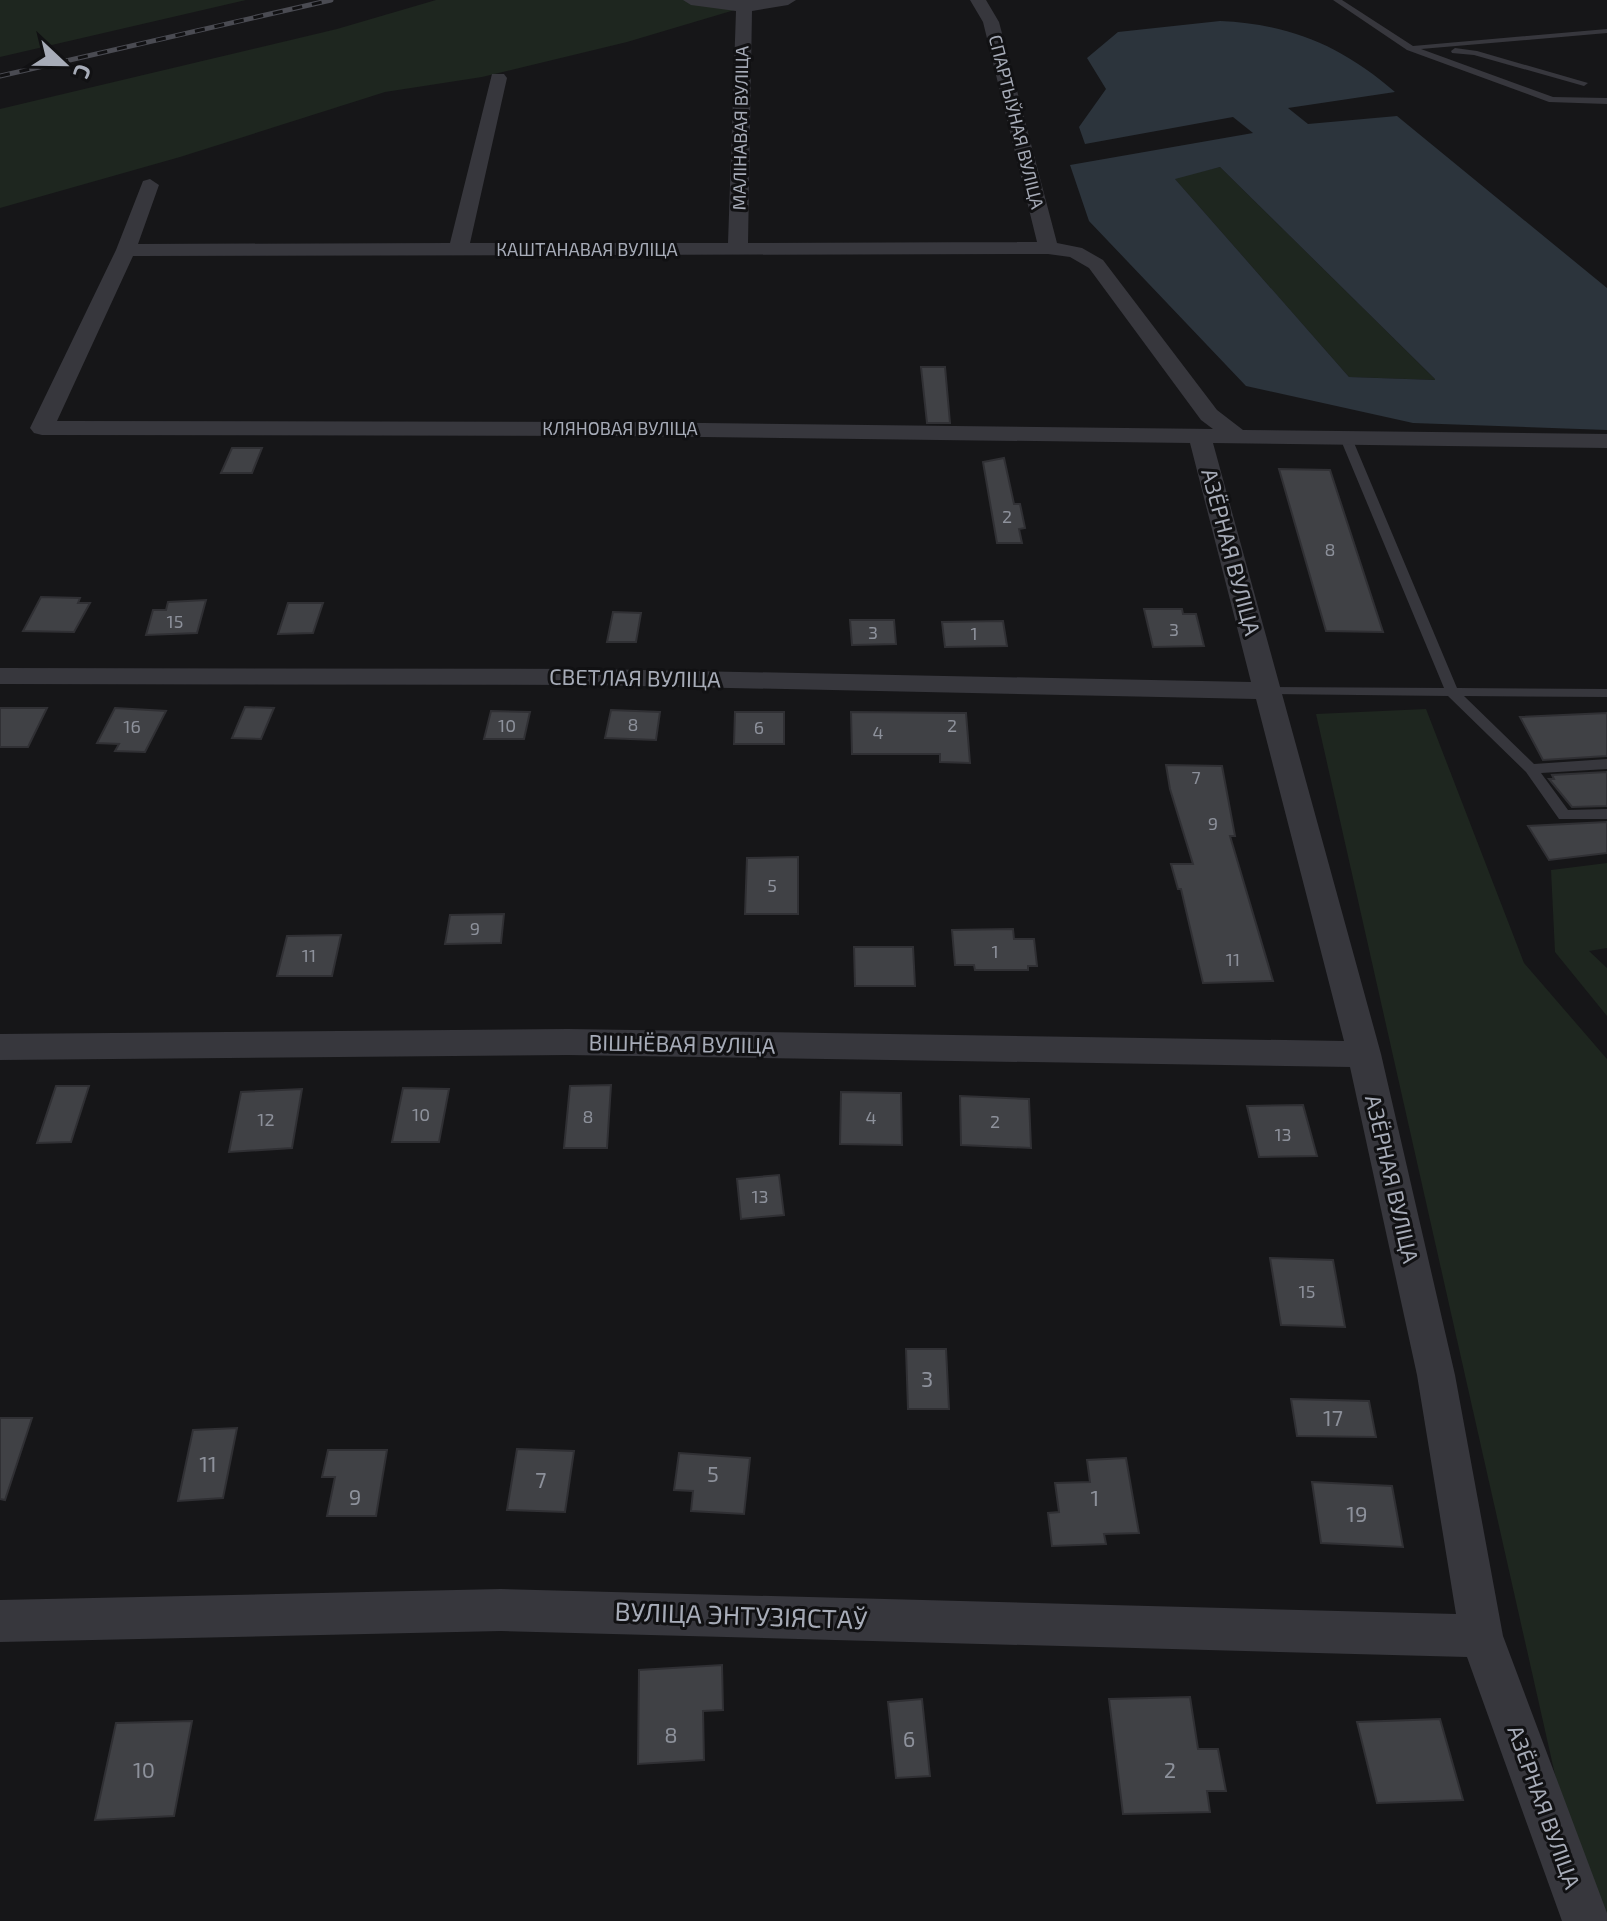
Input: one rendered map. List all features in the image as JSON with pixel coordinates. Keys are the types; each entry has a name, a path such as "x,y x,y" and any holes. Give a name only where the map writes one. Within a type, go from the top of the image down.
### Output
{"street":[{"path":"691,0 744,7 788,0"},
{"name":"СПАРТЫЎНАЯ ВУЛІЦА","path":"978,0 991,22 1048,248"},
{"name":"МАЛІНАВАЯ ВУЛІЦА","path":"738,249 744,7"},
{"path":"458,251 498,78"},
{"path":"126,250 150,185"},
{"name":"КАШТАНАВАЯ ВУЛІЦА","path":"126,250 1048,248 1075,252 1096,264 1209,415 1235,435"},
{"name":"КЛЯНОВАЯ ВУЛІЦА","path":"126,250 42,428 622,429 1607,441"},
{"name":"АЗЁРНАЯ ВУЛІЦА","path":"1199,434 1364,1054 1436,1375 1481,1636 1586,1921"},
{"name":"СВЕТЛАЯ ВУЛІЦА","path":"0,676 576,677 1269,691"},
{"name":"ВІШНЁВАЯ ВУЛІЦА","path":"0,1047 568,1042 1364,1054"},
{"name":"ВУЛІЦА ЭНТУЗІЯСТАЎ","path":"0,1621 501,1610 1481,1636"}],"lane":[{"path":"1337,0 1410,48 1552,100 1607,101"},
{"path":"1410,48 1607,31"},
{"path":"1410,48 1474,53 1584,83"},
{"path":"1346,438 1453,694 1531,769 1564,815 1607,814"},
{"path":"1269,691 1607,693"},
{"path":"1531,769 1607,764"}],"shaded area":[{"path":"0,0 246,0 0,57"},
{"path":"436,0 768,0 627,42 482,77 385,92 180,157 0,208 0,109 337,29"},
{"path":"1220,21 1269,27 1314,40 1335,50 1395,92 1288,108 1308,124 1397,116 1607,288 1607,430 1413,423 1246,386 1089,221 1070,165 1253,133 1233,117 1085,144 1079,127 1106,89 1087,58 1118,32","holes":["1220,167 1435,379 1349,377 1175,179"]},
{"path":"1220,167 1436,380 1349,377 1174,178"},
{"path":"1426,709 1524,963 1607,1059 1607,1921 1588,1921 1316,714"},
{"path":"1607,863 1607,948 1589,951 1607,968 1607,1016 1555,952 1551,870"}],"building":[{"path":"921,367 945,367 950,423 927,423"},
{"path":"232,448 262,448 252,473 221,473"},
{"path":"1004,458 1014,504 1020,504 1025,528 1019,529 1022,543 997,543 983,462"},
{"path":"1279,469 1330,470 1383,632 1326,631"},
{"path":"41,597 80,598 78,603 90,603 74,632 23,631"},
{"path":"206,600 197,633 146,635 153,610 166,610 168,602"},
{"path":"288,603 323,603 313,633 278,634"},
{"path":"1144,609 1182,609 1183,614 1196,614 1204,646 1153,647"},
{"path":"613,612 641,613 636,642 607,642"},
{"path":"850,620 894,620 896,644 852,645"},
{"path":"1003,621 1007,646 945,647 942,622"},
{"path":"245,707 274,708 261,739 232,738"},
{"path":"0,708 47,708 28,747 0,747"},
{"path":"115,708 166,711 145,752 115,751 119,744 97,743"},
{"path":"611,710 660,712 656,740 605,738"},
{"path":"491,711 530,712 524,739 484,739"},
{"path":"735,712 784,712 784,744 734,744"},
{"path":"851,712 966,713 970,763 940,762 940,754 852,754"},
{"path":"1607,713 1607,756 1543,760 1520,717"},
{"path":"1166,765 1222,766 1235,836 1230,836 1273,981 1203,983 1181,889 1178,889 1171,864 1193,864 1170,789"},
{"path":"1607,772 1607,806 1572,807 1549,779 1554,779 1552,775"},
{"path":"1607,822 1607,853 1549,860 1528,826"},
{"path":"798,857 798,914 745,914 747,858"},
{"path":"504,914 501,943 445,944 450,915"},
{"path":"1013,929 1014,939 1034,939 1037,966 1028,966 1028,970 975,970 974,965 955,965 952,930"},
{"path":"341,935 332,976 277,976 287,936"},
{"path":"854,947 913,947 915,986 855,986"},
{"path":"611,1085 607,1148 564,1148 570,1086"},
{"path":"56,1086 89,1086 71,1142 37,1143"},
{"path":"403,1088 449,1089 439,1142 392,1142"},
{"path":"302,1089 292,1148 229,1152 241,1092"},
{"path":"841,1092 901,1093 902,1145 840,1144"},
{"path":"960,1096 1029,1099 1031,1148 961,1145"},
{"path":"1303,1105 1317,1156 1259,1157 1247,1106"},
{"path":"779,1175 784,1215 741,1219 737,1179"},
{"path":"1270,1258 1333,1260 1345,1327 1281,1325"},
{"path":"906,1349 946,1349 949,1409 908,1409"},
{"path":"1291,1399 1369,1401 1376,1437 1297,1436"},
{"path":"0,1418 32,1418 5,1500 0,1499"},
{"path":"237,1428 223,1498 178,1501 193,1430"},
{"path":"517,1449 574,1451 565,1512 507,1510"},
{"path":"328,1450 387,1450 376,1516 327,1516 335,1477 322,1477"},
{"path":"679,1453 750,1458 744,1514 691,1511 693,1491 674,1490"},
{"path":"1126,1458 1139,1533 1104,1534 1106,1544 1052,1546 1048,1513 1059,1512 1055,1483 1090,1482 1087,1460"},
{"path":"1312,1482 1392,1486 1403,1547 1321,1543"},
{"path":"722,1665 723,1710 703,1711 704,1760 638,1764 639,1670"},
{"path":"1190,1697 1198,1749 1218,1749 1226,1791 1207,1791 1210,1812 1123,1814 1109,1699"},
{"path":"922,1699 930,1776 896,1778 888,1702"},
{"path":"1440,1719 1463,1800 1377,1803 1357,1722"},
{"path":"192,1721 174,1816 95,1820 116,1723"}],"railway":[{"path":"0,76 331,0"}]}
